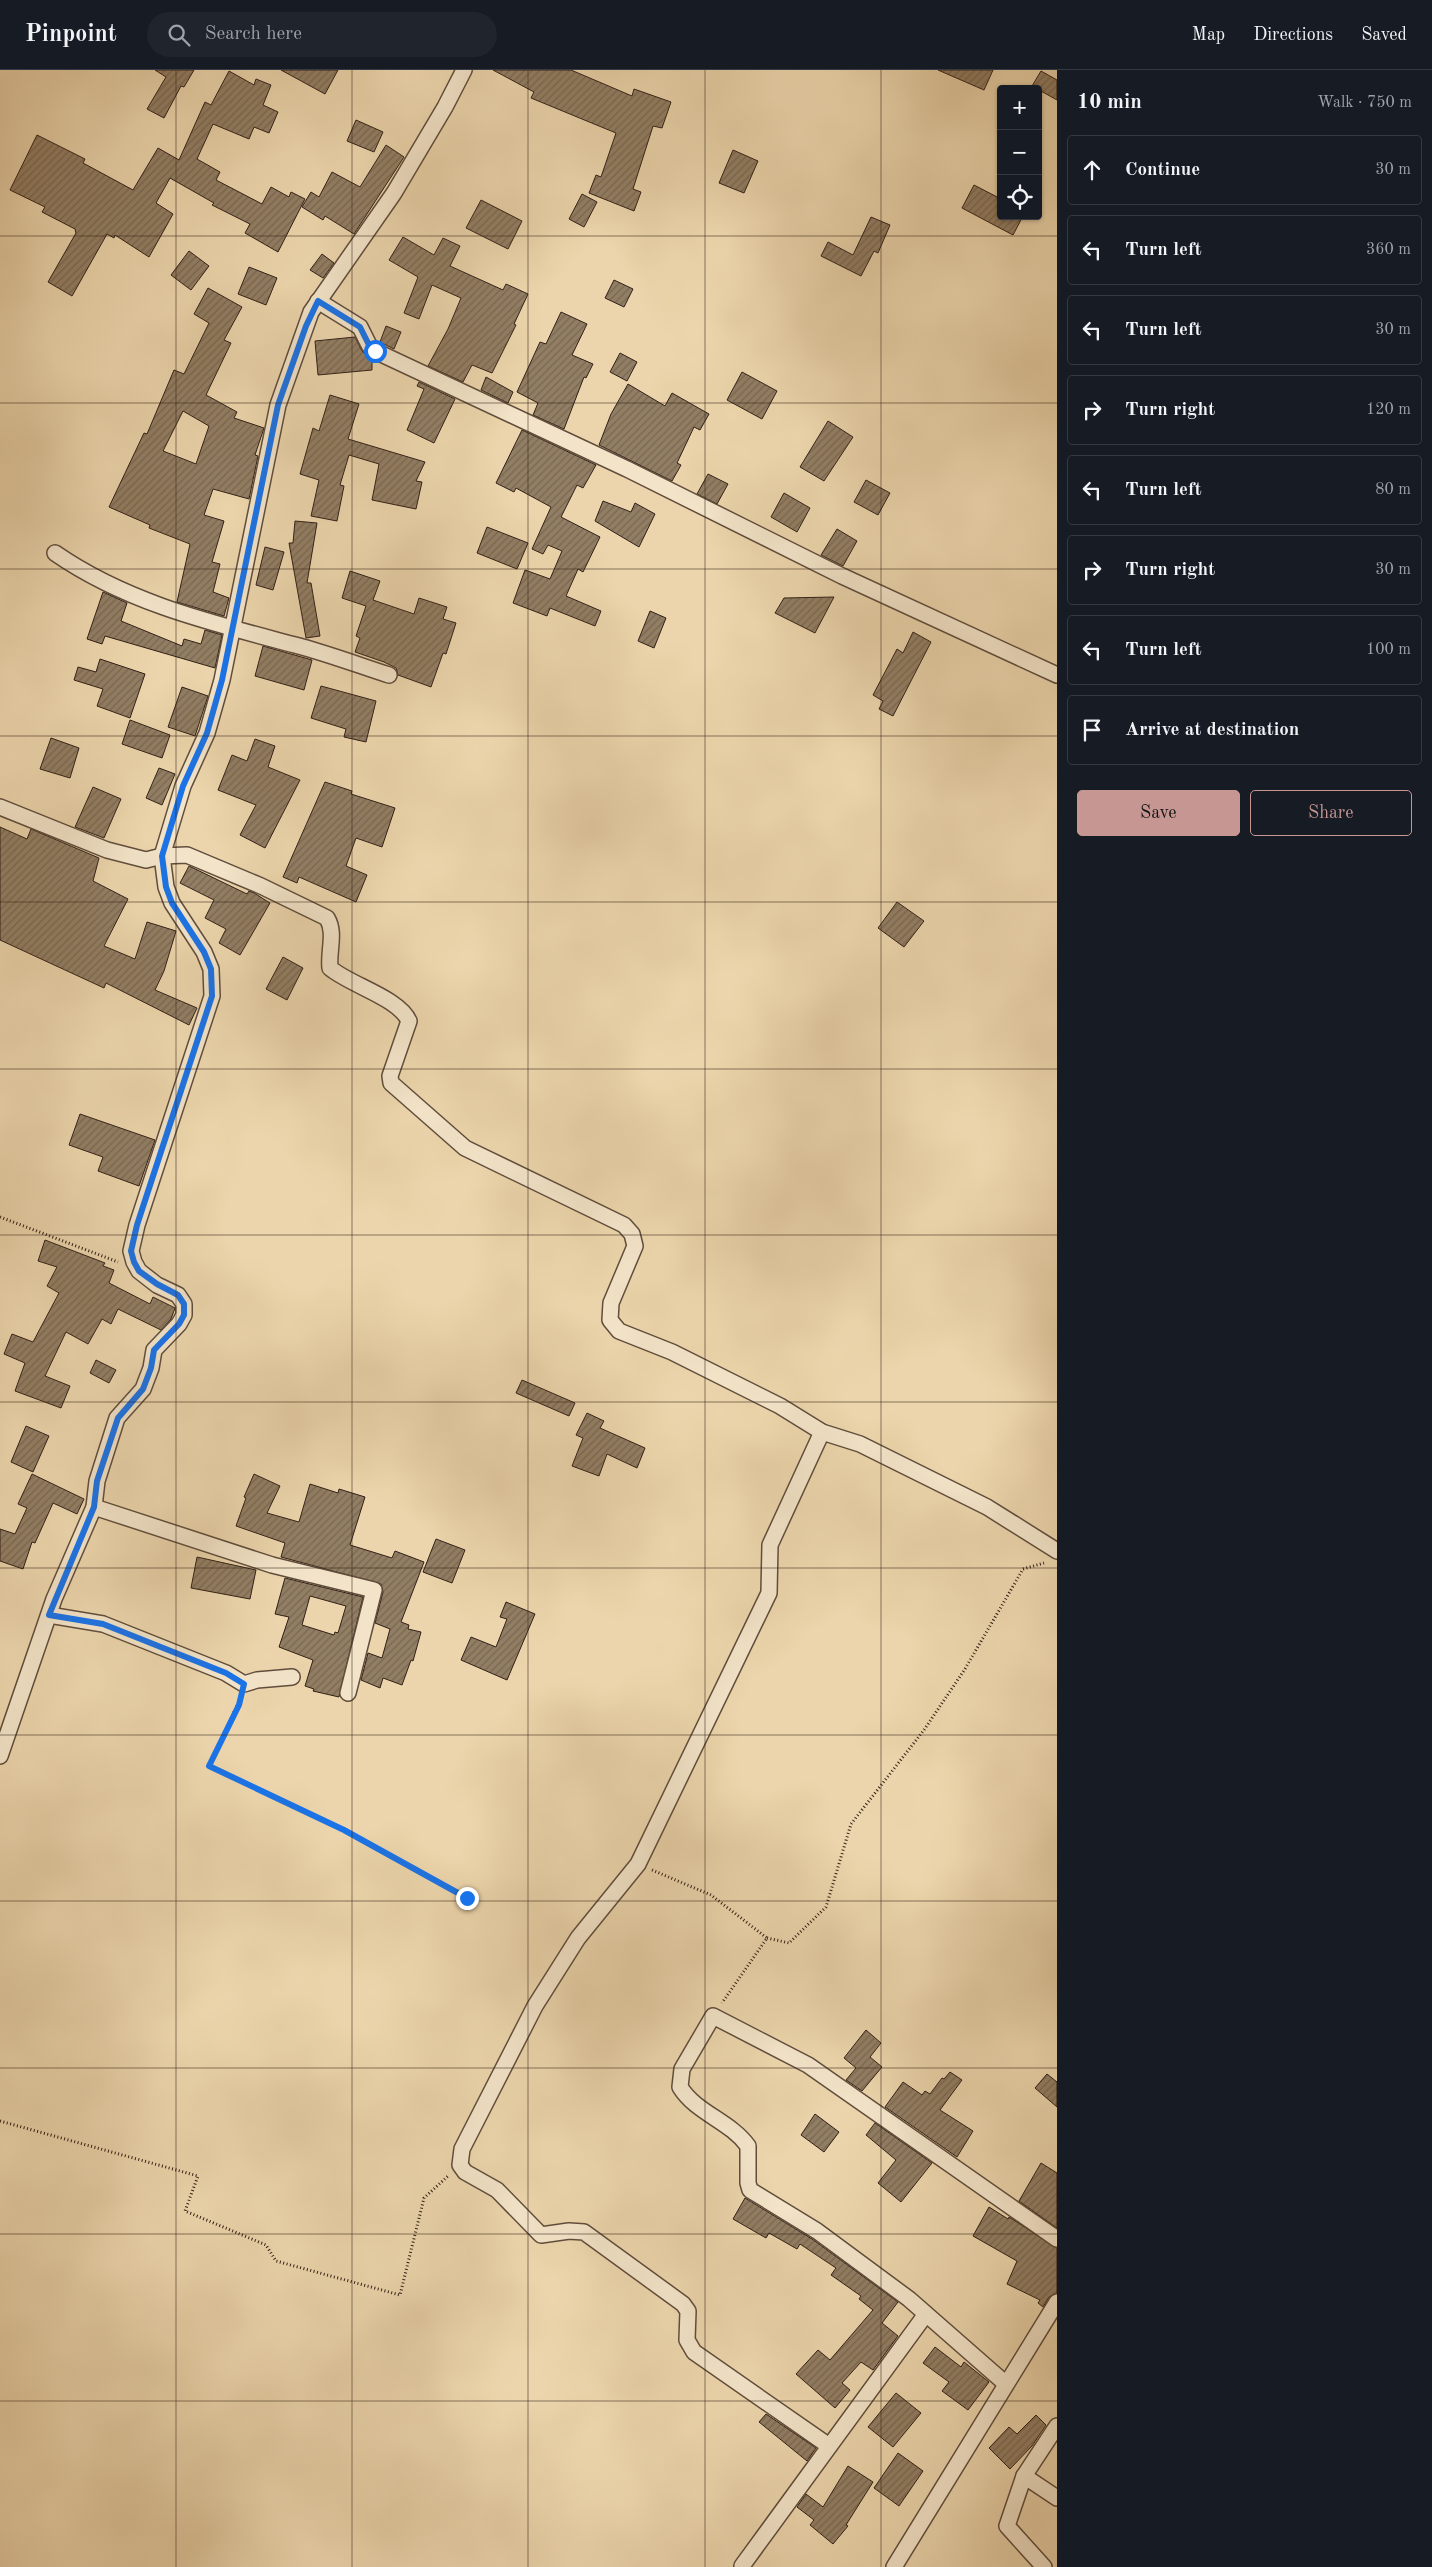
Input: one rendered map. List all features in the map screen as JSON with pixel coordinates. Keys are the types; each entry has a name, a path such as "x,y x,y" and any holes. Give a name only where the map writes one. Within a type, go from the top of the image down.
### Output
{"street":[{"path":"0,1756 49,1615 94,1507 97,1481 118,1418 143,1389 151,1368 154,1350 179,1324 184,1315 184,1304 178,1295 139,1271 131,1251 137,1225 212,996 211,969 204,952 172,903 166,887 162,856 183,786 207,733 222,680 278,405 306,326 318,301 394,194 445,107 464,70"},
{"path":"318,301 360,327 369,345 375,351 627,468 842,576 1057,675"},
{"path":"55,554 80,571 168,610 296,645 389,675"},
{"path":"0,807 107,850 146,860 162,856 187,855 261,886 327,918 331,925 332,934 329,959 330,968 381,997 406,1015 409,1021 390,1076 391,1083 465,1148 624,1225 632,1234 635,1246 611,1303 610,1320 619,1331 672,1352 780,1406 822,1432 860,1444 987,1507 1053,1557"},
{"path":"822,1432 770,1545 770,1593 638,1864 578,1938 535,2006 462,2149 460,2165 465,2172 497,2190 541,2234 569,2231 584,2232 683,2304 688,2311 687,2340 694,2352 829,2446"},
{"path":"94,1507 272,1565 374,1590 348,1693"},
{"path":"49,1615 103,1624 226,1673 244,1684 257,1680 292,1678"},
{"path":"1006,2384 909,2299 817,2231 750,2190 748,2183 748,2146 717,2119 687,2099 680,2087 682,2069 713,2016 808,2065 1057,2240"},
{"path":"894,2567 1057,2302"},
{"path":"742,2566 926,2314"},
{"path":"1044,2567 1007,2526 1024,2476 1057,2426"},
{"path":"1024,2476 1057,2498"}],"path":[{"path":"0,1218 113,1262 134,1262"},
{"path":"638,1864 711,1895 767,1938 790,1943 826,1907 851,1824 924,1730 960,1677 1023,1569 1053,1557"},
{"path":"244,1684 239,1705 209,1766 344,1830 467,1898"},
{"path":"713,2016 767,1938"},
{"path":"0,2120 198,2176 185,2211 266,2244 276,2261 400,2295 424,2198 460,2165"}],"building":[{"path":"155,70 194,70 184,87 181,86 164,118 147,109 166,77"},
{"path":"281,70 338,70 325,94"},
{"path":"493,70 571,70 632,96 634,89 671,102 662,128 653,126 633,189 641,192 634,211 589,193 596,175 601,177 616,133 531,98 534,92"},
{"path":"938,70 993,70 984,90"},
{"path":"229,71 254,85 256,79 271,85 263,105 278,112 269,133 254,127 249,139 213,124 197,159 220,172 216,180 262,204 271,187 289,197 291,192 305,199 278,252 245,233 250,224 212,205 214,203 170,178 156,203 173,214 149,257 115,235 114,238 107,234 72,296 48,282 76,233 75,229 42,212 45,207 10,190 37,135 85,159 83,163 133,190 158,148 179,160 205,102 211,105"},
{"path":"1041,71 1057,80 1057,100 1042,92 1042,85 1033,85"},
{"path":"356,120 383,132 374,152 347,141"},
{"path":"386,145 404,157 354,234 325,216 323,220 302,207 311,192 319,197 332,172 360,187"},
{"path":"733,150 758,161 744,193 719,183"},
{"path":"974,185 997,197 997,220 1021,220 1013,235 962,208"},
{"path":"582,194 597,202 584,227 569,219"},
{"path":"481,200 522,221 508,249 466,228"},
{"path":"871,217 890,225 878,253 874,251 861,276 821,256 828,242 853,255"},
{"path":"403,237 434,255 443,238 460,246 450,266 503,290 506,284 528,294 514,324 516,325 492,373 472,365 463,382 428,366 448,329 461,298 432,285 419,319 404,313 418,277 389,260"},
{"path":"189,251 209,266 191,290 171,275"},
{"path":"322,254 334,263 323,278 310,270"},
{"path":"249,267 277,278 266,305 238,294"},
{"path":"614,280 633,289 624,307 605,298"},
{"path":"208,288 242,307 224,340 231,343 206,395 237,412 234,418 264,428 255,455 258,456 249,499 213,489 204,515 224,521 212,562 220,564 213,592 229,598 224,616 177,602 190,544 149,528 150,525 109,507 144,433 147,434 174,370 184,374 209,323 194,314","holes":["183,411 209,426 196,464 163,451"]},
{"path":"561,312 587,324 572,355 593,364 586,378 584,377 564,429 533,415 538,403 517,392 540,342 546,344"},
{"path":"386,326 401,332 394,349 380,342"},
{"path":"355,337 362,351 372,360 372,370 318,375 315,341"},
{"path":"620,353 637,362 627,381 610,372"},
{"path":"742,372 777,391 762,419 727,400"},
{"path":"486,377 513,392 508,403 481,390"},
{"path":"419,382 455,399 434,443 407,430 424,389 417,386"},
{"path":"628,384 665,406 672,393 709,414 700,430 694,427 677,463 681,465 672,481 599,445 611,414"},
{"path":"330,395 359,404 348,439 425,462 416,481 422,482 416,509 372,500 379,464 349,455 340,485 344,486 337,521 311,516 319,480 300,474 313,428 319,431"},
{"path":"828,421 853,437 824,481 800,467"},
{"path":"522,430 596,465 583,488 577,485 561,517 600,537 583,572 578,569 566,596 601,611 595,626 550,608 547,616 513,603 525,570 550,579 562,551 548,545 543,554 532,549 551,507 516,488 514,492 496,483"},
{"path":"708,474 728,484 717,504 697,494"},
{"path":"866,480 890,493 878,515 854,502"},
{"path":"784,493 810,508 797,532 771,517"},
{"path":"603,501 631,512 635,503 655,514 639,547 595,521"},
{"path":"295,521 317,523 307,583 311,583 320,636 306,638 289,543 293,543"},
{"path":"487,527 528,543 517,569 477,553"},
{"path":"837,529 857,541 843,566 821,555"},
{"path":"265,547 284,552 273,590 256,585"},
{"path":"350,571 380,581 373,600 414,614 419,598 447,607 443,619 456,623 446,654 443,653 431,687 398,675 396,668 384,662 355,652 360,638 356,636 366,606 342,598"},
{"path":"103,592 127,603 121,621 182,646 184,639 201,644 205,630 222,635 215,668 105,636 102,644 87,639"},
{"path":"834,597 815,633 775,613 784,598"},
{"path":"650,611 666,618 654,648 638,641"},
{"path":"913,632 931,642 893,716 879,709 883,701 873,695 897,649 903,653"},
{"path":"263,646 312,660 304,690 255,676"},
{"path":"100,659 145,674 130,718 97,706 103,689 74,680 78,667 96,672"},
{"path":"321,686 376,701 366,742 344,737 346,729 311,718"},
{"path":"182,687 208,696 195,736 168,727"},
{"path":"130,720 170,735 162,758 122,744"},
{"path":"51,738 79,748 70,778 40,769"},
{"path":"255,739 275,746 268,767 300,780 265,848 240,835 256,805 218,790 232,755 247,761"},
{"path":"159,768 175,774 162,805 146,798"},
{"path":"325,782 352,791 351,794 395,808 382,847 356,838 346,866 367,875 356,902 299,877 297,883 283,877"},
{"path":"93,787 121,799 104,838 75,827"},
{"path":"0,827 27,839 31,829 99,858 93,881 128,899 104,946 135,959 147,922 176,931 164,971 155,990 197,1008 189,1025 106,983 104,988 0,940"},
{"path":"189,866 247,894 249,891 254,893 270,903 240,955 219,943 226,929 205,918 214,900 180,883"},
{"path":"897,902 924,921 904,947 878,928"},
{"path":"283,957 303,968 287,1000 266,989"},
{"path":"80,1114 155,1140 139,1186 98,1171 103,1157 69,1145"},
{"path":"45,1240 105,1263 103,1266 114,1270 109,1283 150,1304 153,1297 175,1308 171,1319 161,1330 118,1309 111,1324 102,1319 88,1344 66,1332 45,1376 70,1386 61,1408 15,1391 25,1363 4,1354 12,1334 33,1342 59,1293 47,1286 57,1267 38,1261"},
{"path":"96,1360 116,1370 109,1383 90,1373"},
{"path":"522,1380 575,1403 569,1416 516,1393"},
{"path":"587,1413 604,1421 600,1428 645,1448 637,1468 607,1454 599,1476 572,1466 583,1438 576,1435"},
{"path":"26,1426 49,1436 33,1472 11,1462"},
{"path":"32,1474 84,1499 77,1514 53,1503 35,1543 32,1542 23,1569 0,1561 0,1529 15,1534 27,1508 18,1504"},
{"path":"254,1474 280,1486 267,1513 299,1522 310,1484 338,1493 339,1489 365,1497 350,1545 392,1558 395,1551 424,1562 401,1622 409,1625 408,1629 421,1632 413,1661 411,1660 402,1685 383,1678 380,1688 361,1680 368,1653 382,1658 390,1629 375,1623 383,1592 381,1584 281,1557 285,1543 236,1526 246,1498 244,1497"},
{"path":"436,1539 465,1550 452,1583 423,1572"},
{"path":"197,1557 256,1570 250,1599 191,1588"},
{"path":"285,1578 363,1597 339,1697 313,1691 314,1689 305,1686 313,1660 279,1647 289,1617 275,1614","holes":["310,1596 346,1606 338,1633 335,1632 334,1635 302,1625"]},
{"path":"506,1602 535,1614 507,1680 461,1660 471,1637 496,1647 507,1619 500,1617"},
{"path":"866,2030 881,2043 870,2057 882,2067 862,2091 846,2080 856,2068 844,2058"},
{"path":"950,2072 962,2080 940,2110 973,2131 957,2157 885,2107 903,2082 922,2095 925,2091 930,2094 942,2078 944,2079"},
{"path":"1047,2074 1057,2082 1057,2107 1035,2088"},
{"path":"815,2114 839,2132 824,2152 801,2135"},
{"path":"875,2123 932,2163 901,2202 878,2183 896,2160 866,2135"},
{"path":"1041,2163 1057,2173 1057,2228 1019,2201"},
{"path":"745,2198 812,2239 898,2302 882,2323 898,2336 873,2370 861,2362 842,2383 850,2390 835,2408 796,2374 818,2350 830,2360 873,2310 859,2299 861,2296 831,2275 836,2268 800,2244 797,2249 769,2233 766,2238 733,2219"},
{"path":"989,2207 1008,2219 1009,2217 1057,2248 1057,2293 1049,2297 1043,2307 1038,2303 1040,2300 1007,2284 1017,2261 973,2236"},
{"path":"935,2347 961,2367 964,2362 989,2382 968,2410 942,2391 949,2382 923,2363"},
{"path":"896,2393 921,2413 893,2447 868,2427"},
{"path":"766,2414 816,2448 807,2461 759,2422"},
{"path":"1036,2415 1046,2425 1032,2446 1010,2469 989,2448 1009,2427 1017,2434"},
{"path":"898,2453 923,2471 899,2506 874,2488"},
{"path":"848,2466 873,2482 846,2525 848,2526 833,2544 810,2525 814,2520 797,2507 806,2494 823,2507"}],"route":[{"path":"375,351 369,345 360,327 318,301 311,312 278,405 222,680 207,733 183,786 162,856 166,887 172,903 204,952 211,969 212,996 137,1225 131,1251 139,1271 157,1284 178,1295 184,1304 184,1315 179,1324 154,1350 151,1368 143,1389 118,1418 104,1455 97,1481 94,1507 54,1599 49,1615 103,1624 226,1673 244,1684 239,1705 209,1766 344,1830 467,1898"}]}
